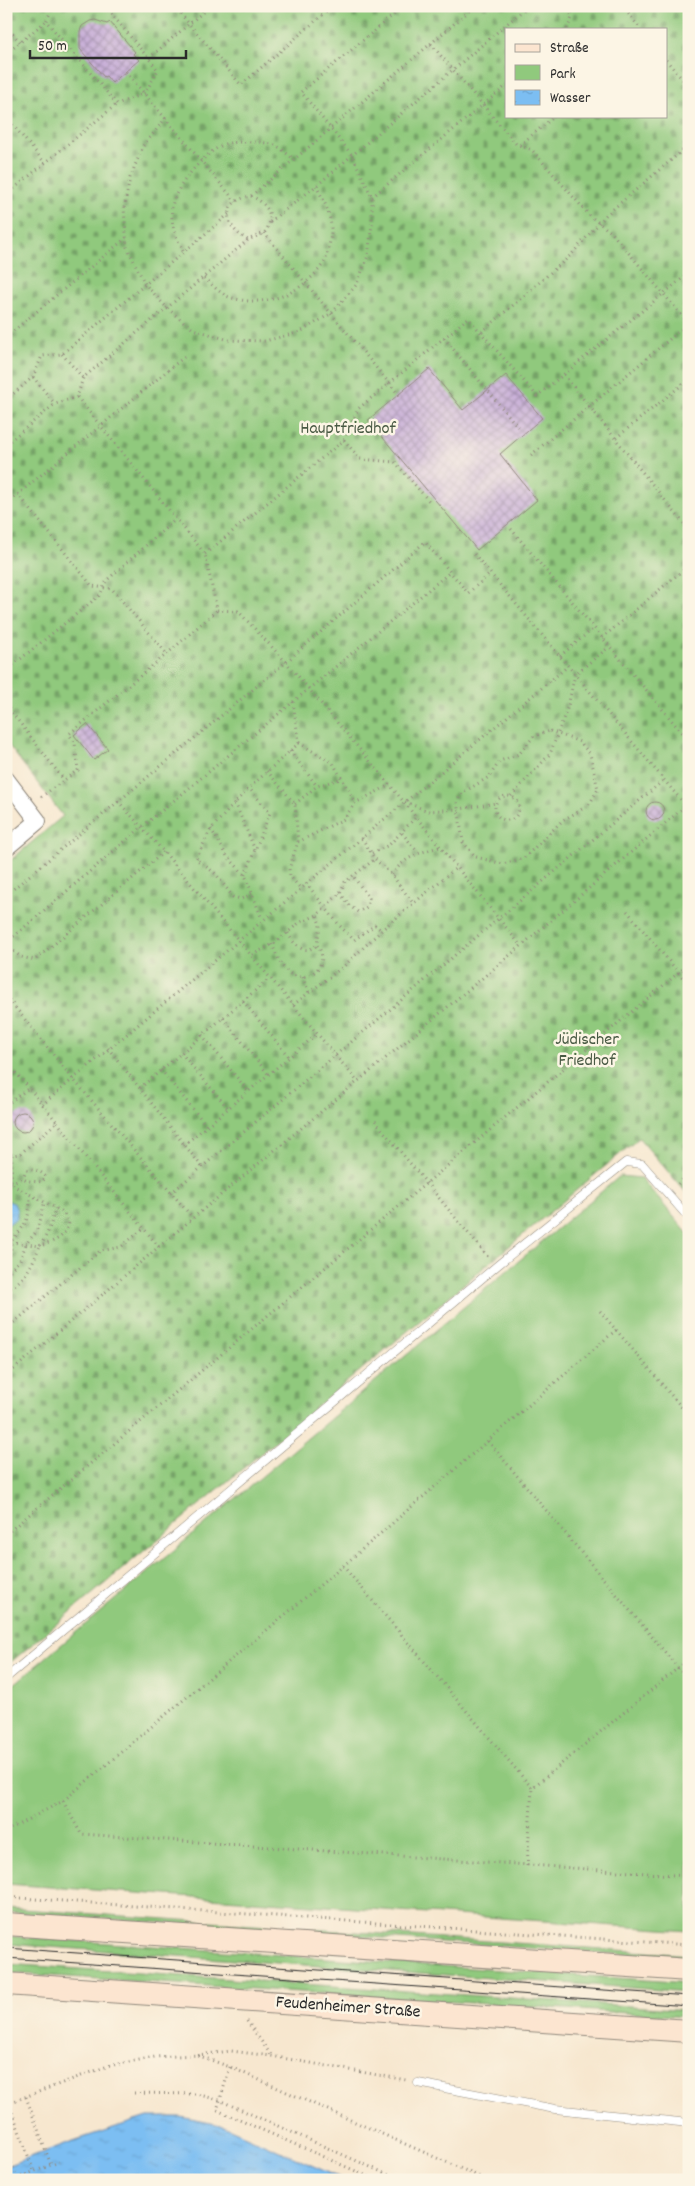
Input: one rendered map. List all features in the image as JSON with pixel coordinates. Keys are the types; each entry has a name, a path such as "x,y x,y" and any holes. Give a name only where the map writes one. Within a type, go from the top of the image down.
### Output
{"main road":[{"path":"6,1924 689,1970"},
{"name":"Feudenheimer Straße","path":"6,1984 689,2031"}],"street":[{"path":"6,778 38,821 6,848"}],"lane":[{"path":"6,1678 499,1264 626,1162 642,1164 689,1218"},
{"path":"418,2083 555,2109 689,2123"}],"path":[{"path":"6,54 46,20 54,6"},
{"path":"6,195 117,104 146,93 158,70 105,6"},
{"path":"174,6 241,85 333,6"},
{"path":"149,58 210,6"},
{"path":"166,118 143,146 130,178 124,208 127,247 145,284 168,309 193,329 229,340 265,341 300,332 332,313 357,284 368,256 372,224 372,197 352,155 301,92 404,6"},
{"path":"248,240 234,231 229,224 230,208 236,202 251,196 476,6"},
{"path":"77,398 83,378 168,309 248,240 264,233 270,222 316,186 528,6"},
{"path":"567,28 572,18 569,6"},
{"path":"622,6 640,28"},
{"path":"46,20 117,104"},
{"path":"6,26 20,42"},
{"path":"431,44 516,144 532,150 590,216 611,232 689,324 531,455"},
{"path":"668,62 689,86"},
{"path":"126,72 203,160 236,202"},
{"path":"372,197 505,87"},
{"path":"6,117 45,163"},
{"path":"520,145 553,118"},
{"path":"183,251 174,234 172,207 182,181 203,160 225,144 249,142 275,145 294,159"},
{"path":"482,332 571,255 599,223 689,145"},
{"path":"204,278 227,296 255,302 283,297 306,282 325,262 331,232 326,205 316,186"},
{"path":"251,196 266,204 270,215 270,222"},
{"path":"6,400 33,377 42,356 62,354 229,214"},
{"path":"264,233 399,395"},
{"path":"6,337 126,238"},
{"path":"205,554 344,440 358,409 468,318 537,396 689,273"},
{"path":"444,338 518,427"},
{"path":"62,354 83,378"},
{"path":"6,504 184,357"},
{"path":"564,375 689,530"},
{"path":"33,377 54,404"},
{"path":"616,438 689,379"},
{"path":"77,398 205,554 216,610"},
{"path":"6,444 54,404 77,398"},
{"path":"344,440 360,459 395,462 429,501"},
{"path":"18,494 92,586 112,589 167,654"},
{"path":"13,665 100,595 108,580 176,519"},
{"path":"511,529 689,741"},
{"path":"6,895 286,662 425,542 468,593 490,574"},
{"path":"6,1376 521,946 687,804 664,780 474,554"},
{"path":"602,638 689,565"},
{"path":"164,852 35,960 21,957 6,944 142,827 450,572"},
{"path":"27,807 78,770 75,743 69,734 167,654 216,610 238,611 286,662 404,802 497,919 521,946"},
{"path":"560,656 594,628"},
{"path":"510,796 550,754 568,706 575,674 609,646"},
{"path":"42,1105 238,939 568,666"},
{"path":"293,702 299,744"},
{"path":"6,704 64,780"},
{"path":"550,731 580,742 590,754 598,789 590,805 562,820 524,858 503,864 476,857 463,842 459,809 457,802 462,794 489,777 500,761 519,754 534,736 543,732 550,731"},
{"path":"252,894 241,899 233,897 216,874 196,860 211,829 249,788 299,744"},
{"path":"299,744 333,763 340,778 356,802"},
{"path":"290,751 317,786"},
{"path":"267,771 295,804 298,842 289,868 290,876 300,888"},
{"path":"295,804 317,786 340,778"},
{"path":"171,1193 664,780"},
{"path":"298,842 344,819 356,802 390,786"},
{"path":"245,875 270,813 249,788"},
{"path":"404,802 428,811 459,809 496,802 505,796 510,796 517,800 520,807 518,814 513,819 505,820 499,817 495,810 496,802"},
{"path":"118,801 252,955 358,1082"},
{"path":"235,803 255,850"},
{"path":"372,853 390,844 416,817"},
{"path":"211,829 226,856 245,875 262,919"},
{"path":"402,833 418,852"},
{"path":"362,838 375,860 392,875 413,903"},
{"path":"392,875 398,866 418,852 440,847"},
{"path":"252,955 272,944 299,923 317,915 340,893 345,882 375,860"},
{"path":"293,1005 344,966 381,930 456,868"},
{"path":"340,893 350,906 358,912 367,907 369,898 353,876"},
{"path":"306,883 354,940 374,925 381,930"},
{"path":"627,911 689,985"},
{"path":"288,933 294,945 306,950 312,950 317,945 320,925 317,915"},
{"path":"272,944 278,958 288,972 299,977 309,975 319,968 323,962 323,952 317,945"},
{"path":"6,1534 428,1184 689,964"},
{"path":"302,976 309,993"},
{"path":"140,1088 270,978"},
{"path":"6,996 73,1079 193,1218"},
{"path":"243,1001 289,1057"},
{"path":"223,1018 269,1074"},
{"path":"184,1145 317,1034"},
{"path":"202,1035 248,1091"},
{"path":"108,1048 202,1167"},
{"path":"181,1053 228,1108"},
{"path":"6,1061 159,1247"},
{"path":"161,1070 207,1126"},
{"path":"6,1105 28,1088"},
{"path":"375,1121 488,1256"},
{"path":"12,1156 20,1154 57,1122"},
{"path":"6,1151 12,1156"},
{"path":"6,1241 40,1246 58,1240 66,1234 69,1223 63,1212 44,1204 16,1187 11,1181 8,1170 12,1156"},
{"path":"6,1184 23,1178 36,1183 42,1182 46,1177 33,1169 26,1170 23,1178"},
{"path":"6,1258 11,1251 11,1241 22,1229 30,1215 30,1196"},
{"path":"6,1274 20,1260 26,1244 39,1225 44,1204"},
{"path":"6,1290 18,1284 28,1272 40,1246 47,1236 54,1208"},
{"path":"6,1329 100,1251 121,1247 144,1228"},
{"path":"600,1311 689,1416"},
{"path":"6,1831 63,1801 343,1566 616,1330"},
{"path":"488,1441 689,1681"},
{"path":"343,1566 532,1788 527,1866"},
{"path":"532,1788 689,1659"},
{"path":"63,1801 81,1834 689,1876"},
{"path":"6,1897 689,1945"},
{"path":"244,2017 271,2056"},
{"path":"34,2172 8,2103 108,2066 156,2057 231,2051 338,2066 418,2083"},
{"path":"197,2055 230,2067 487,2180"},
{"path":"222,2065 228,2074"},
{"path":"230,2067 216,2110 376,2180"},
{"path":"134,2094 196,2094 220,2100 400,2180"},
{"path":"26,2097 51,2165"},
{"path":"6,2149 17,2178"},
{"path":"347,2166 351,2158"},
{"path":"12,2180 59,2162"}],"green space":[{"name":"Hauptfriedhof","path":"16,6 689,6 689,1196 639,1138 6,1666 6,864 63,816 6,742 6,15"},
{"path":"620,1176 641,1178 689,1235 689,1931 6,1884 6,1691"},
{"path":"6,1908 689,1955 689,1959 6,1912"},
{"path":"6,1936 689,1983 689,1992 6,1944"},
{"path":"6,1964 689,2010 689,2017 6,1973"}],"water":[{"path":"6,1202 14,1203 17,1210 17,1218 6,1226"},
{"path":"147,2117 181,2117 221,2125 345,2180 6,2180 6,2166 73,2141"}],"building":[{"path":"95,20 107,24 110,22 135,52 133,54 139,60 112,83 106,76 104,77 80,49 80,31 82,26"},
{"path":"429,369 463,410 506,375 542,418 500,454 537,500 477,550 368,420"},
{"path":"87,724 108,749 94,760 74,735"},
{"path":"655,802 661,805 664,811 661,817 655,820 649,817 646,811 649,805"},
{"path":"23,1112 30,1115 33,1122 30,1129 23,1132 16,1129 13,1122 16,1115"}],"tram line":[{"path":"6,1948 689,1996"},
{"path":"6,1958 689,2006"}],"park label":[{"name":"Jüdischer Friedhof","path":"587,1050"}]}
